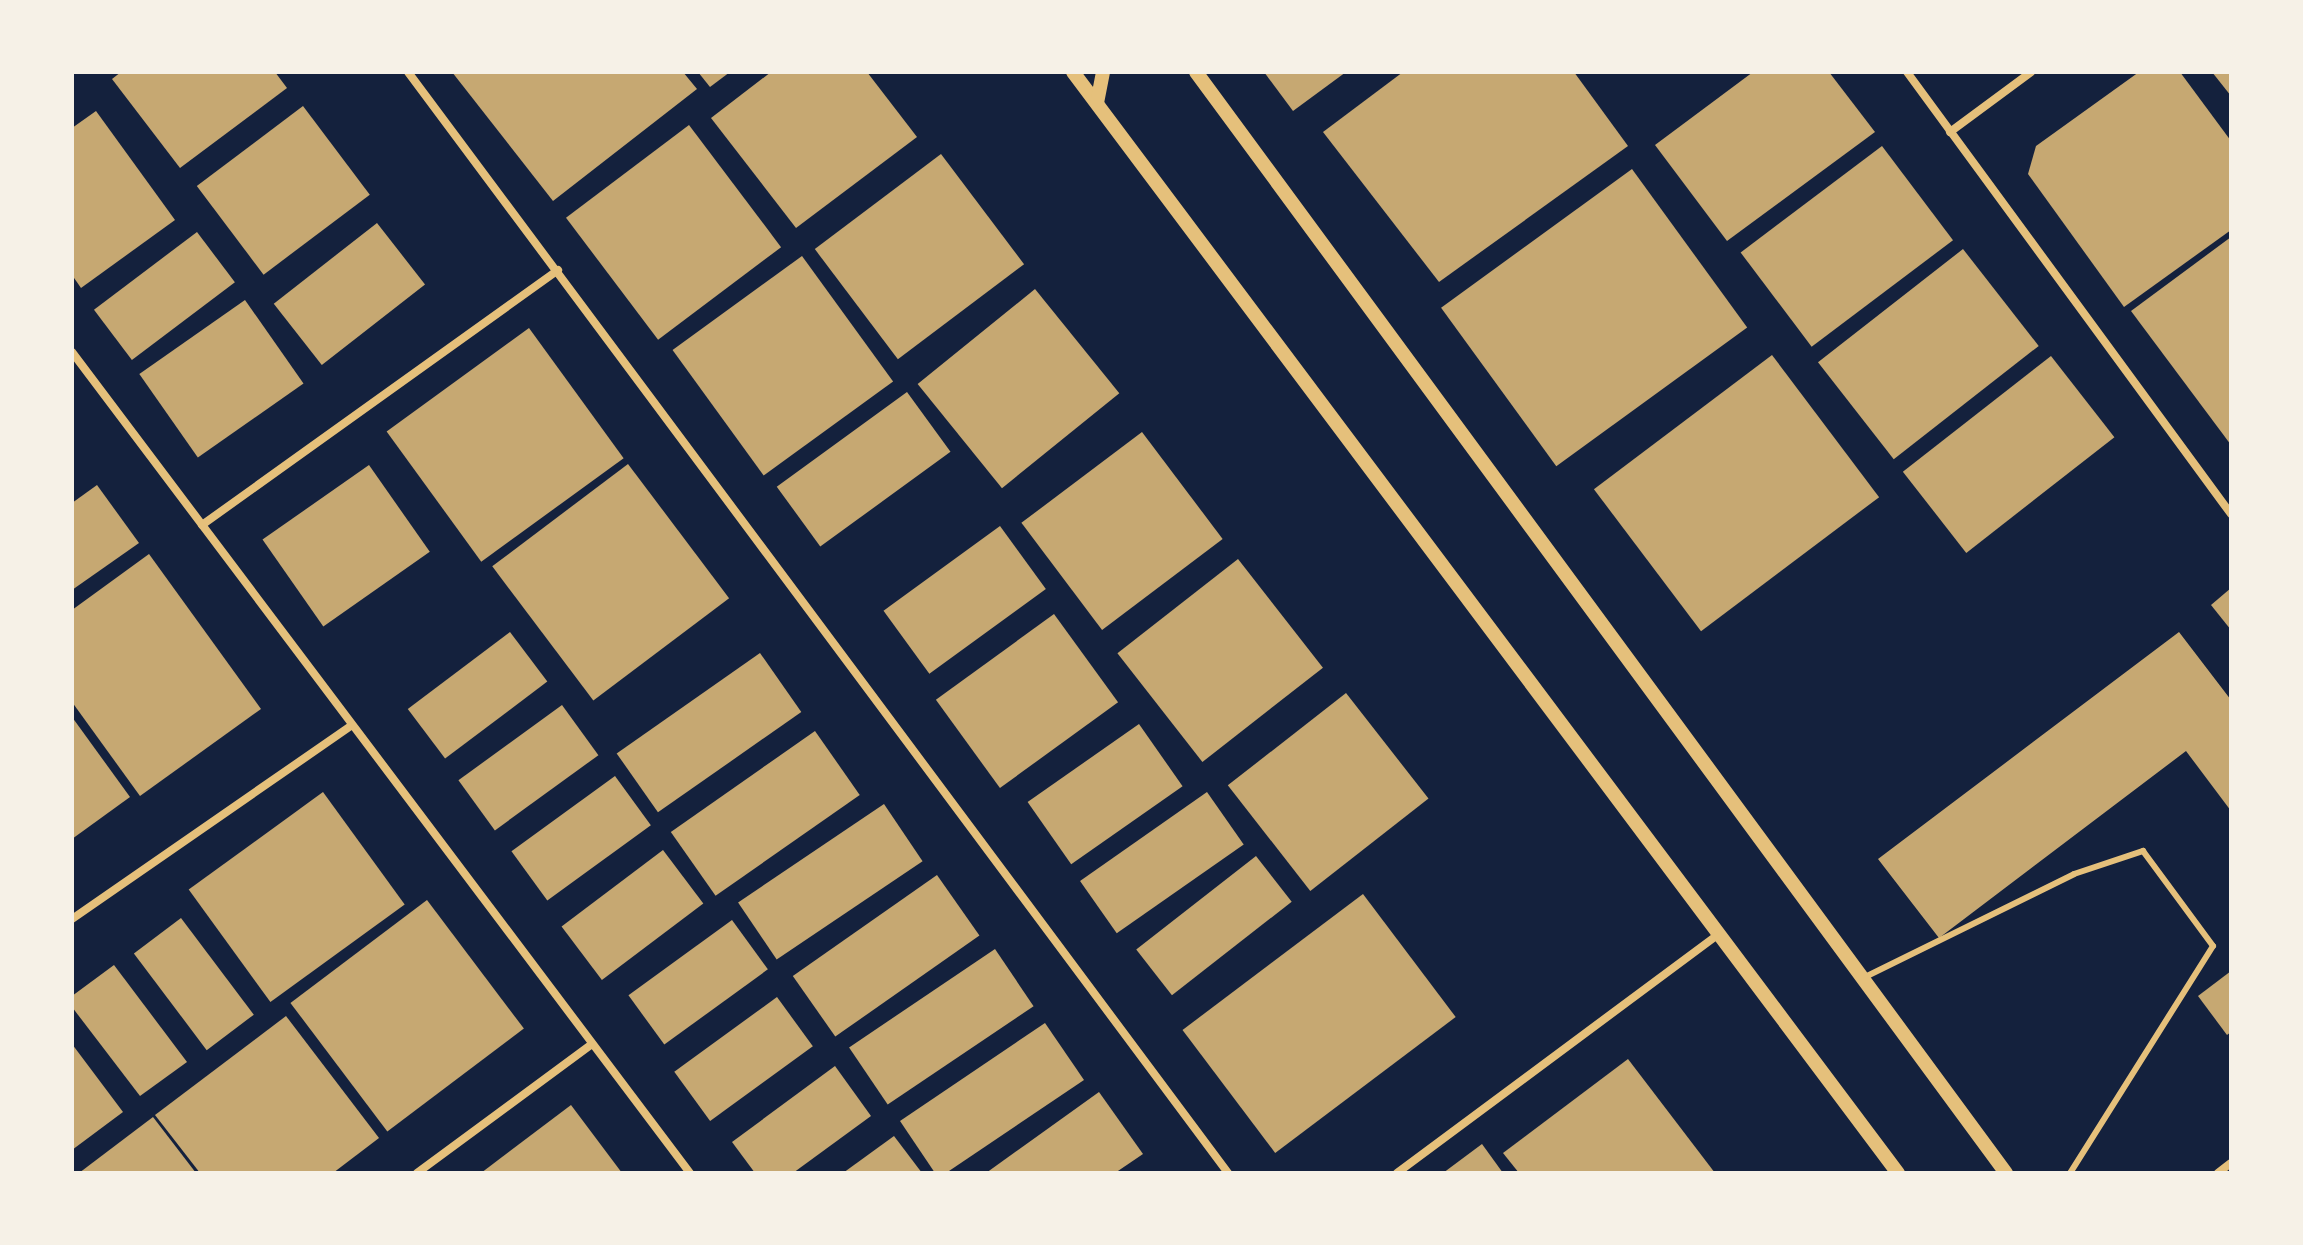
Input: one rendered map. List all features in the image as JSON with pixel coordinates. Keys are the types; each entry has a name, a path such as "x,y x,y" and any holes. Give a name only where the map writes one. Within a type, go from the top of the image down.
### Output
{"street":[{"path":"408,72 1228,1173"},
{"path":"1073,72 1898,1173"},
{"path":"1097,103 1103,72"},
{"path":"1196,72 1859,980 2006,1173"},
{"path":"1907,72 2230,514"},
{"path":"1950,132 2031,72"},
{"path":"202,525 558,270"},
{"path":"72,352 690,1173"},
{"path":"72,919 351,726"},
{"path":"1397,1173 1717,935"},
{"path":"417,1173 592,1044"},
{"path":"2218,1173 2231,1163"}],"lane":[{"path":"1859,980 2074,874 2143,851 2213,946 2070,1173"}],"building":[{"path":"121,72 275,72 287,88 180,168 112,79"},
{"path":"452,72 683,72 697,89 553,201"},
{"path":"698,72 730,72 710,87"},
{"path":"771,72 867,72 917,137 796,228 711,118"},
{"path":"1264,72 1346,72 1293,111"},
{"path":"1403,72 1574,72 1628,146 1439,282 1323,132"},
{"path":"1753,72 1829,72 1875,132 1727,241 1655,145"},
{"path":"2139,72 2180,72 2231,141 2231,230 2124,307 2028,174 2036,146"},
{"path":"2212,72 2231,72 2231,96"},
{"path":"303,106 370,195 264,275 197,186"},
{"path":"96,111 175,220 81,288 72,275 72,128"},
{"path":"689,125 781,247 658,340 566,218"},
{"path":"1882,146 1953,240 1812,347 1741,253"},
{"path":"941,154 1024,264 898,359 815,249"},
{"path":"1632,169 1747,328 1556,466 1441,308"},
{"path":"377,223 425,284 322,365 274,304"},
{"path":"197,232 235,282 132,360 94,310"},
{"path":"2231,237 2231,445 2131,311"},
{"path":"1963,249 2039,346 1894,459 1818,362"},
{"path":"802,256 893,381 764,475 673,350"},
{"path":"1035,289 1119,393 1002,488 918,384"},
{"path":"245,300 304,384 198,458 139,374"},
{"path":"529,328 624,458 481,562 387,431"},
{"path":"1772,355 1879,497 1701,631 1594,489"},
{"path":"2051,356 2114,437 1966,553 1903,472"},
{"path":"907,392 950,452 820,547 777,487"},
{"path":"1142,432 1223,539 1102,630 1021,523"},
{"path":"628,464 729,598 593,700 492,566"},
{"path":"369,465 430,552 323,626 263,540"},
{"path":"97,485 139,543 72,590 72,503"},
{"path":"1000,526 1046,589 929,674 884,611"},
{"path":"149,554 261,709 140,796 72,702 72,610"},
{"path":"1238,559 1323,668 1202,762 1117,653"},
{"path":"2231,588 2231,630 2211,605"},
{"path":"1054,614 1118,702 1000,788 936,700"},
{"path":"510,632 547,682 445,759 408,709"},
{"path":"2179,632 2231,700 2231,811 2186,751 1939,938 1878,859"},
{"path":"760,653 801,712 658,812 617,753"},
{"path":"1346,693 1428,799 1310,891 1228,785"},
{"path":"562,705 598,755 495,830 458,780"},
{"path":"72,717 130,797 72,839"},
{"path":"1139,724 1183,786 1071,864 1028,802"},
{"path":"815,731 860,795 716,896 671,832"},
{"path":"615,776 651,825 547,901 511,851"},
{"path":"323,792 405,904 270,1002 189,890"},
{"path":"1207,792 1244,844 1117,933 1080,881"},
{"path":"884,804 923,861 777,960 738,902"},
{"path":"663,850 703,904 602,980 562,926"},
{"path":"1256,856 1292,902 1172,995 1136,950"},
{"path":"937,875 979,936 835,1037 793,976"},
{"path":"1363,894 1456,1017 1275,1153 1183,1030"},
{"path":"427,900 524,1029 387,1131 290,1003"},
{"path":"181,918 254,1015 207,1050 134,954"},
{"path":"732,920 768,969 664,1045 628,995"},
{"path":"995,949 1034,1006 888,1105 849,1047"},
{"path":"114,965 187,1062 140,1096 72,1007 72,996"},
{"path":"2231,971 2231,1032 2227,1035 2198,996"},
{"path":"777,997 813,1046 710,1121 674,1072"},
{"path":"286,1016 379,1138 333,1173 200,1173 155,1115"},
{"path":"1045,1023 1084,1080 946,1173 935,1173 900,1121"},
{"path":"72,1044 123,1112 72,1150"},
{"path":"1628,1059 1715,1173 1519,1173 1503,1153"},
{"path":"835,1066 871,1116 793,1173 755,1173 732,1142"},
{"path":"1099,1092 1143,1154 1115,1173 986,1173"},
{"path":"571,1105 622,1173 481,1173"},
{"path":"153,1117 196,1173 79,1173"},
{"path":"894,1136 922,1173 843,1173"},
{"path":"1482,1144 1503,1173 1443,1173"}]}
